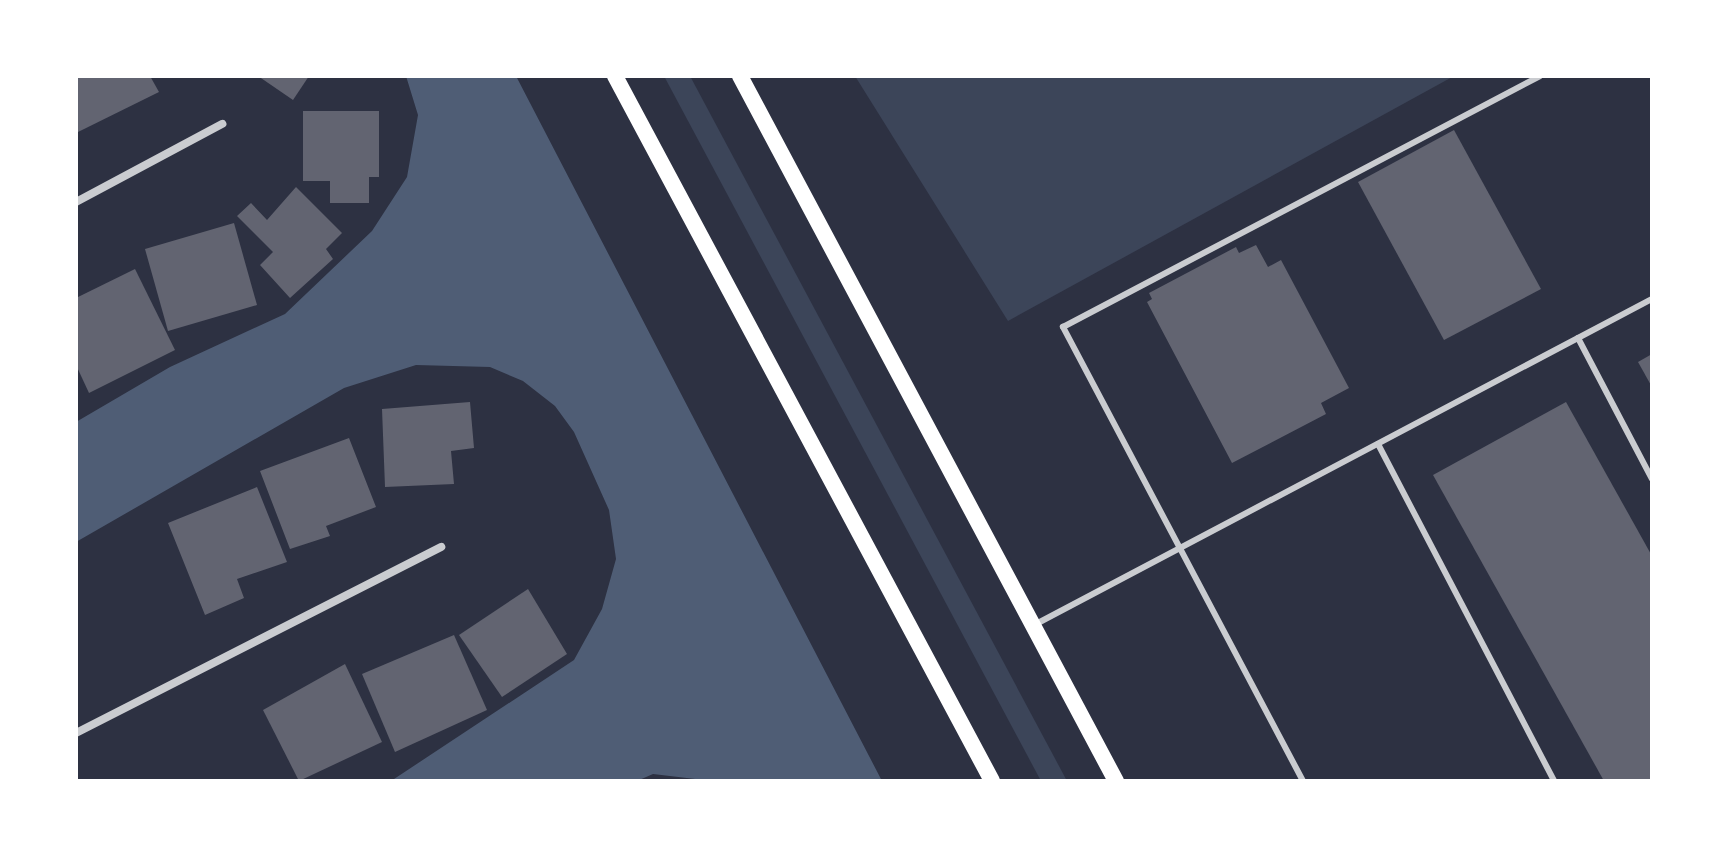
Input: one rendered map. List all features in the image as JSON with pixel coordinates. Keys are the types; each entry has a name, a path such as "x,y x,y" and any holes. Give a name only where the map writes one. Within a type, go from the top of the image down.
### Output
{"main road":[{"path":"615,76 992,781"},
{"path":"740,76 1116,781"}],"street":[{"path":"76,202 222,124"},
{"path":"76,733 441,547"}],"lane":[{"path":"1303,781 1063,327 1540,76"},
{"path":"1033,626 1652,299"},
{"path":"1578,338 1652,479"},
{"path":"1378,444 1554,781"}],"shaded area":[{"path":"406,76 516,76 882,781 712,781 653,774 637,781 391,781 574,660 602,609 616,559 609,510 574,432 555,406 523,381 490,367 416,365 344,388 76,542 76,422 170,367 285,314 372,231 407,177 418,115"},
{"path":"664,76 690,76 1067,781 1041,781"},
{"path":"855,76 1454,76 1008,321"}],"building":[{"path":"76,76 150,76 159,92 76,133"},
{"path":"258,76 309,76 293,100"},
{"path":"303,111 379,111 379,177 369,177 369,203 330,203 330,181 303,181"},
{"path":"1454,130 1541,289 1444,340 1358,182"},
{"path":"296,187 342,233 326,249 333,259 290,298 260,265 273,252 237,216 251,203 267,220"},
{"path":"234,223 257,305 168,331 145,249"},
{"path":"1256,245 1268,267 1281,260 1349,388 1321,403 1326,414 1232,463 1147,302 1152,299 1149,293 1236,247 1239,253"},
{"path":"135,269 175,350 89,393 76,365 76,298"},
{"path":"1652,354 1652,387 1638,362"},
{"path":"470,402 474,448 451,451 454,484 385,487 382,409"},
{"path":"1566,402 1652,556 1652,781 1604,781 1433,475"},
{"path":"349,438 376,507 326,526 330,536 290,549 260,471"},
{"path":"257,487 287,562 237,579 244,598 205,615 168,523"},
{"path":"528,589 567,654 502,697 459,635"},
{"path":"454,635 487,710 395,752 362,674"},
{"path":"345,664 382,742 299,781 263,710"}]}
